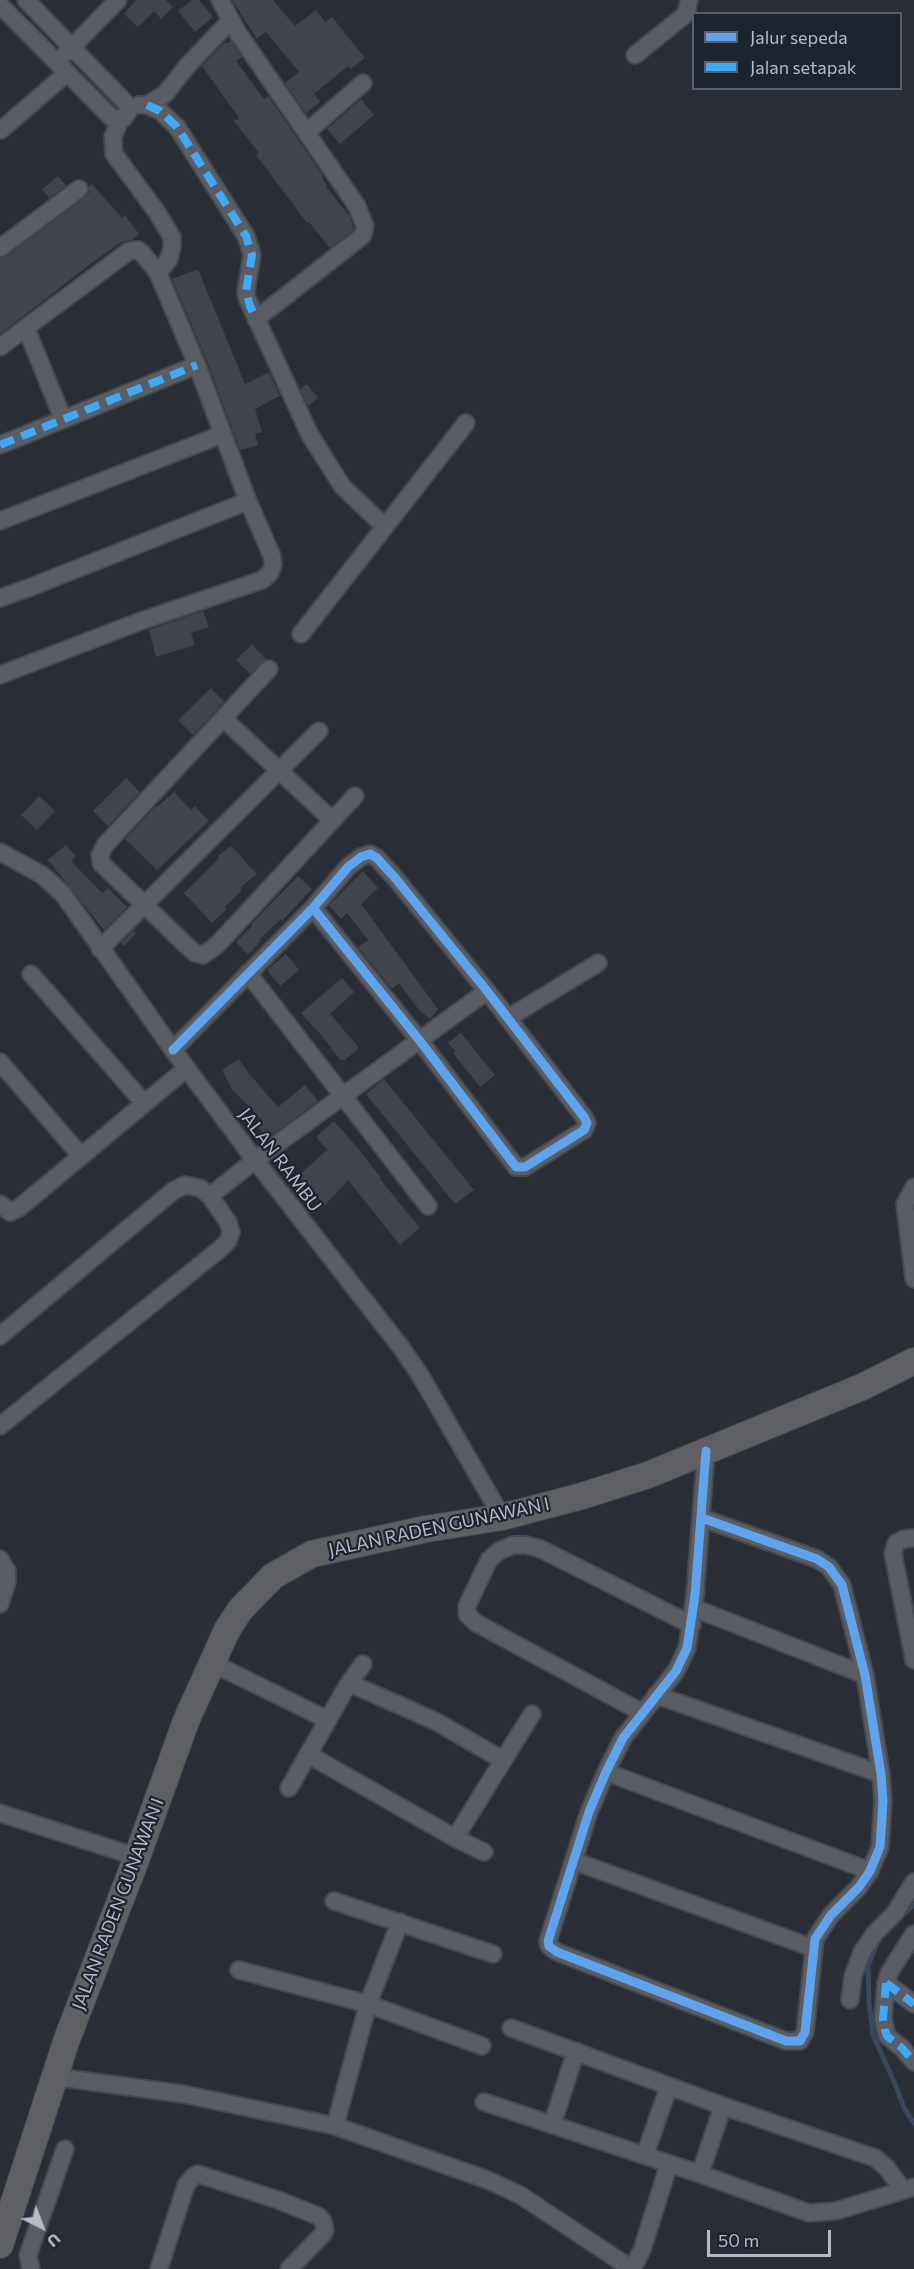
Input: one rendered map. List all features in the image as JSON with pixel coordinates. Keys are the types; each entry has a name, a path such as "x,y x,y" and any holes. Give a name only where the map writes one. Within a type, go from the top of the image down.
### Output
{"highway":[{"name":"JALAN RADEN GUNAWAN I","path":"0,2245 6,2209 186,1721 227,1630 240,1610 273,1576 312,1554 415,1531 502,1517 582,1496 648,1474 862,1387 914,1361"}],"street":[{"path":"26,0 72,45 124,113"},
{"path":"1,129 62,68 72,45 118,0"},
{"path":"220,0 231,20 357,206 365,230 356,242 256,319"},
{"path":"635,55 686,14 689,0"},
{"path":"0,5 111,117 147,105 165,94 188,65 231,20"},
{"path":"307,132 348,99 363,83"},
{"path":"147,105 160,111 177,127 246,236 252,255 246,291 250,306 315,444 342,486 385,527"},
{"path":"124,113 113,137 114,154 161,218 172,237 169,259 158,273"},
{"path":"0,248 79,189"},
{"path":"0,347 129,251 138,250 142,253 158,273 197,365 248,501 272,556 273,565 270,573 262,580 141,621 0,675"},
{"path":"26,328 63,419"},
{"path":"0,445 197,365"},
{"path":"301,634 466,423"},
{"path":"0,521 223,434"},
{"path":"0,598 248,501"},
{"path":"269,669 105,845 100,855 105,869 195,953 203,955 209,952 355,796"},
{"path":"224,718 332,820"},
{"path":"100,949 319,731"},
{"name":"JALAN RAMBU","path":"0,852 42,875 63,894 100,949 255,1160 400,1346 420,1375 502,1517"},
{"path":"173,1050 313,908 348,867 361,857 370,854 377,858 396,879 508,1018 587,1123 584,1130 521,1168 514,1165 420,1041 313,908"},
{"path":"508,1018 598,963"},
{"path":"248,973 428,1206"},
{"path":"31,974 144,1103"},
{"path":"210,1196 255,1160 487,991"},
{"path":"0,1062 81,1156"},
{"path":"0,1204 10,1212 19,1208 187,1068"},
{"path":"0,1336 173,1191 185,1185 192,1185 210,1196 228,1222 231,1232 228,1241 0,1426"},
{"path":"914,1186 905,1204 914,1279"},
{"path":"702,1518 817,1559 829,1567 842,1585 866,1675 881,1774 880,1847 860,1887 831,1915 815,1939 806,2032 800,2042 786,2041 549,1946 548,1936 589,1812 606,1772 623,1738 676,1671 687,1648 694,1608 706,1451"},
{"path":"914,1538 900,1540 896,1543 893,1553 914,1660"},
{"path":"643,1713 476,1623 467,1614 467,1606 489,1560 499,1551 513,1545 526,1545 541,1549 692,1625"},
{"path":"0,1558 7,1571 7,1582 0,1604"},
{"path":"694,1608 866,1675"},
{"path":"212,1663 327,1720"},
{"path":"289,1788 327,1720 363,1664"},
{"path":"350,1683 435,1721 503,1760"},
{"path":"656,1695 881,1774"},
{"path":"454,1838 532,1714"},
{"path":"309,1755 454,1838 484,1851"},
{"path":"606,1772 870,1871"},
{"path":"0,1813 137,1857"},
{"path":"574,1861 813,1948"},
{"path":"850,2000 854,1976 863,1950 899,1908 914,1882"},
{"path":"334,1901 493,1954"},
{"path":"335,2126 368,2004 400,1922"},
{"path":"914,1934 893,1965 886,1983 883,2019 887,2036 914,2062"},
{"path":"238,1970 368,2004 482,2046"},
{"path":"886,1983 914,2004"},
{"path":"484,2102 810,2213 836,2211 908,2189 875,2158 723,2106 511,2028"},
{"path":"552,2125 576,2051"},
{"path":"56,2077 183,2094 335,2126 488,2180 520,2195 632,2269 642,2250 669,2164"},
{"path":"645,2155 669,2086"},
{"path":"700,2174 723,2106"},
{"path":"31,2269 28,2255 65,2149"},
{"path":"159,2269 186,2185 198,2174 278,2200 318,2216 323,2221 326,2230 288,2269"}],"building":[{"path":"136,0 166,0 173,7 161,19 154,11 138,27 124,14"},
{"path":"192,0 199,0 213,17 195,32 178,11"},
{"path":"232,0 273,0 295,26 316,10 325,22 332,17 365,58 351,69 348,66 314,94 320,102 306,113 285,83 299,72 266,32 257,39"},
{"path":"231,41 242,57 236,61 264,99 268,96 324,177 322,178 328,186 326,187 350,217 354,229 330,248 309,222 307,223 256,155 259,153 234,121 239,118 202,66 225,42 226,44"},
{"path":"361,99 374,115 340,144 327,129"},
{"path":"58,176 66,186 49,198 42,189"},
{"path":"92,184 122,218 125,215 139,234 132,240 121,242 97,259 0,334 0,258 6,256 85,197"},
{"path":"198,269 245,384 269,372 280,396 255,409 262,432 255,434 258,445 240,450 207,361 172,279"},
{"path":"307,384 318,398 308,406 300,389"},
{"path":"203,611 209,627 191,633 195,645 156,657 149,630"},
{"path":"252,644 266,659 250,674 236,660"},
{"path":"211,688 224,702 193,735 178,720"},
{"path":"126,778 140,792 108,826 93,811"},
{"path":"174,792 191,810 195,806 209,821 157,870 125,839 156,806"},
{"path":"39,796 55,811 37,830 21,815"},
{"path":"66,845 76,856 71,861 102,893 108,888 127,907 104,930 48,860"},
{"path":"231,846 257,874 240,888 242,890 225,907 227,909 212,923 184,893 219,858 218,856"},
{"path":"363,871 378,888 361,904 438,1009 430,1019 419,1010 399,983 392,989 358,947 368,940 347,913 341,919 329,905"},
{"path":"298,876 312,889 282,921 281,919 259,940 261,941 248,954 236,942"},
{"path":"133,931 136,933 124,946 121,943"},
{"path":"286,954 299,970 280,986 267,970"},
{"path":"342,978 354,992 330,1014 359,1048 345,1060 340,1060 301,1013"},
{"path":"461,1033 495,1075 480,1087 453,1053 455,1051 448,1043"},
{"path":"239,1059 278,1107 305,1085 318,1101 268,1138 257,1126 263,1121 231,1088 222,1070"},
{"path":"384,1079 474,1190 455,1204 366,1094"},
{"path":"334,1121 420,1228 400,1245 348,1180 325,1205 298,1176 327,1150 316,1137"}],"waterway":[{"path":"900,1917 914,1905"},
{"path":"878,1941 868,1966 873,2035 904,2108 914,2123"}],"marked path":[{"path":"147,105 160,111 177,127 246,236 252,255 246,291 256,319"},
{"path":"0,445 197,365"},
{"path":"886,1983 883,2019 887,2036 914,2062"},
{"path":"886,1983 914,2004"}],"cycle path":[{"path":"173,1050 313,908 348,867 361,857 370,854 377,858 396,879 487,991 584,1117 587,1123 584,1130 525,1167 516,1167 420,1041 313,908"},
{"path":"702,1518 817,1559 829,1567 842,1585 865,1675 881,1774 883,1801 880,1847 870,1871 859,1887 831,1915 815,1939 805,2032 800,2041 786,2041 557,1952 549,1946 548,1941 589,1812 606,1772 623,1738 676,1671 687,1648 695,1595 706,1451"}]}
